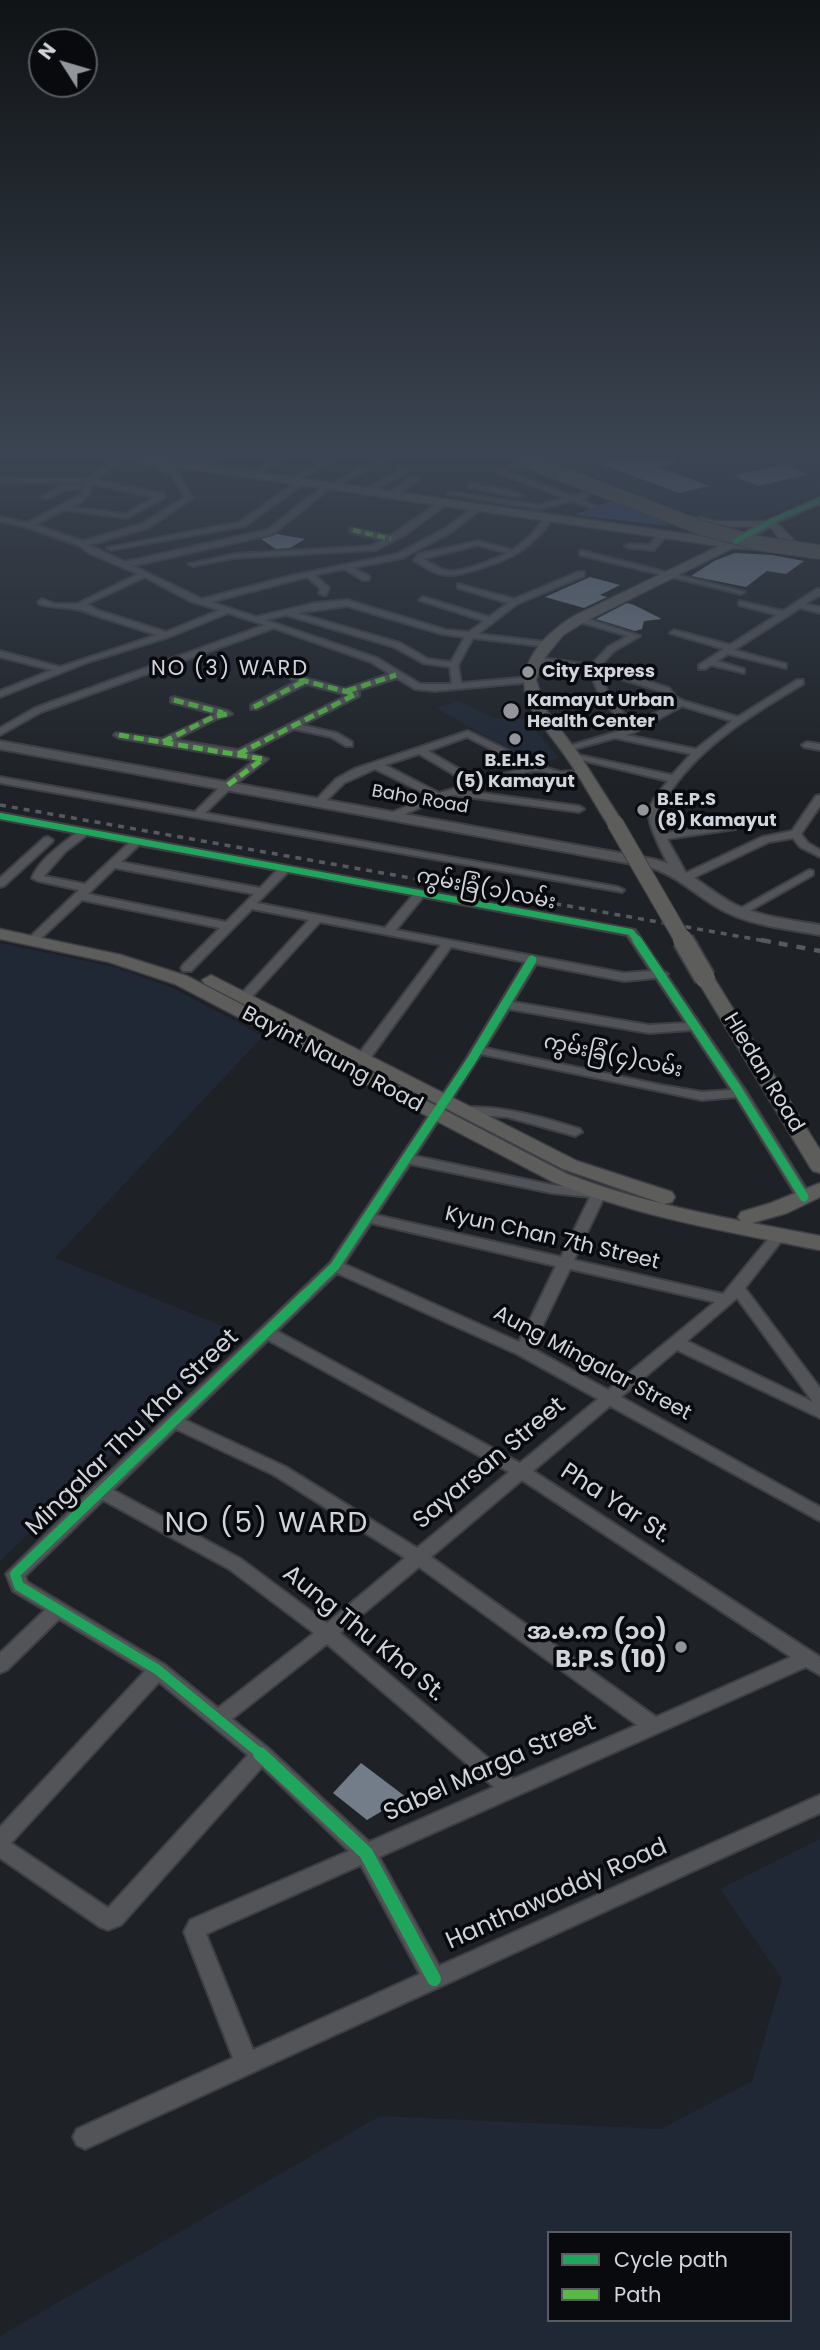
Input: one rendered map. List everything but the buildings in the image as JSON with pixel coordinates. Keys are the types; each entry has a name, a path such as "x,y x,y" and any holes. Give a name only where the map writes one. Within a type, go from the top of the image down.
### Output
{"main road":[{"path":"584,773 539,710 529,680 536,660 558,632 579,619 686,568"},
{"name":"Baho Road","path":"0,745 603,853 669,868 684,876 710,897 740,912 820,930"},
{"name":"Hledan Road","path":"584,773 820,1167 815,1192"},
{"name":"Bayint Naung Road","path":"0,923 152,968 235,998"},
{"name":"Bayint Naung Road","path":"0,934 37,936 135,950 187,968 297,1033 364,1064 560,1178 598,1193 672,1214 820,1243"},
{"name":"Bayint Naung Road","path":"440,1108 465,1111 570,1165 607,1179 674,1200 820,1230"},
{"path":"749,1217 815,1192"}],"street":[{"path":"128,568 202,602 373,660 424,688 529,680"},
{"path":"202,602 250,587 342,568"},
{"path":"347,568 366,578"},
{"path":"436,568 446,573 473,568"},
{"path":"641,568 741,592"},
{"path":"84,607 81,604 90,597 144,574"},
{"path":"308,574 323,584 323,593"},
{"path":"457,686 454,664 470,636 514,602 581,574"},
{"path":"461,586 514,602"},
{"path":"741,671 706,664 820,591"},
{"path":"423,600 490,620"},
{"path":"42,602 54,606 84,607 166,635"},
{"path":"256,620 348,603 445,632 546,645"},
{"path":"742,603 785,614"},
{"path":"798,605 820,610"},
{"path":"0,694 226,611"},
{"path":"288,613 397,645 426,661 454,664"},
{"path":"579,619 636,636 611,649 593,668"},
{"path":"0,732 38,710 274,625"},
{"path":"674,633 783,666"},
{"path":"0,654 62,670"},
{"path":"536,660 593,668 666,690 673,699 681,703 739,719"},
{"path":"238,754 356,694 305,681 269,667"},
{"path":"593,668 604,694 632,730"},
{"path":"347,691 396,675"},
{"path":"254,707 305,681"},
{"path":"800,682 739,719 698,752 674,779 655,808 654,820 684,876 766,839 796,834 820,798"},
{"path":"163,742 213,717 227,714 174,700"},
{"path":"571,753 611,734 632,730 681,703"},
{"path":"292,726 334,735 349,744"},
{"path":"318,802 340,781 376,765 469,734 536,768 561,775 584,773"},
{"path":"611,734 698,752"},
{"path":"119,735 263,760 228,785 197,816"},
{"path":"807,745 820,747"},
{"path":"420,750 478,784"},
{"path":"571,753 674,779"},
{"path":"376,765 438,796"},
{"path":"395,815 450,792 536,768"},
{"path":"0,780 618,890"},
{"path":"450,792 579,809"},
{"name":"ကွမ်းခြံ(၁)လမ်း","path":"0,816 631,932 662,974 740,1093 815,1192"},
{"path":"662,837 735,826"},
{"path":"85,832 61,850 38,878 84,892 229,926"},
{"path":"796,834 804,845 820,854"},
{"path":"0,884 48,840"},
{"path":"37,936 135,842"},
{"path":"112,864 263,892"},
{"path":"187,968 284,870"},
{"path":"740,912 809,873"},
{"path":"388,932 419,895"},
{"path":"249,905 625,977 662,974"},
{"path":"235,998 317,918"},
{"path":"364,1064 448,944"},
{"name":"Mingalar Thu Kha Street","path":"434,1979 366,1853 219,1718 158,1670 19,1586 15,1574 335,1266 479,1050 533,960"},
{"path":"506,1004 649,1029 695,1026"},
{"name":"ကွမ်းခြံ(၄)လမ်း","path":"479,1050 702,1096 740,1093"},
{"path":"465,1111 486,1109 517,1114 575,1132"},
{"path":"407,1159 552,1189 598,1193 523,1350"},
{"name":"Kyun Chan 7th Street","path":"368,1218 566,1263 732,1295"},
{"name":"Sayarsan Street","path":"219,1718 327,1633 732,1295 779,1235"},
{"name":"Aung Mingalar Street","path":"335,1266 523,1350 610,1396 820,1516"},
{"path":"732,1295 820,1400"},
{"name":"Pha Yar St.","path":"266,1332 521,1471 813,1663"},
{"path":"675,1342 820,1412"},
{"path":"174,1421 280,1471 418,1557 654,1726"},
{"name":"Aung Thu Kha St.","path":"100,1491 235,1564 327,1633 511,1789"},
{"path":"0,1665 57,1610"},
{"name":"Sabel Marga Street","path":"247,2064 196,1930 654,1726 813,1663"},
{"path":"0,1841 158,1670"},
{"path":"0,1847 102,1918 113,1918 261,1754"},
{"name":"Hanthawaddy Road","path":"85,2137 820,1804"}],"shaded area":[{"name":"B.E.H.S (5) Kamayut","path":"459,701 493,718 526,719 559,758 534,766 437,708"},
{"path":"0,943 115,967 173,988 263,1036 55,1258 240,1333 0,1561"},
{"path":"820,1839 820,2350 0,2350 0,2336 380,2116 661,2129 752,2081 782,1979 720,1889"}],"railway":[{"path":"0,805 771,942"},
{"path":"761,940 820,951"}],"marked path":[{"path":"269,667 305,681 356,694"},
{"path":"347,691 396,675"},
{"path":"254,707 305,681"},
{"path":"238,754 356,694"},
{"path":"174,700 223,713"},
{"path":"163,742 213,717 227,714"},
{"path":"119,735 263,759"},
{"path":"228,785 263,759"}],"cycle path":[{"path":"0,816 631,932 737,1089 804,1197"},
{"path":"434,1979 366,1853 261,1754 158,1670 19,1586 15,1574 335,1266 471,1061 532,960"}],"place":[{"name":"City Express","path":"528,672"},
{"name":"Kamayut Urban Health Center","path":"511,711"},
{"name":"B.E.H.S (5) Kamayut","path":"515,739"},
{"name":"B.E.P.S (8) Kamayut","path":"643,810"},
{"name":"အ.မ.က (၁၀) B.P.S (10)","path":"681,1647"}],"district":[{"name":"NO (3) WARD","path":"230,670"},
{"name":"NO (5) WARD","path":"267,1525"}]}
